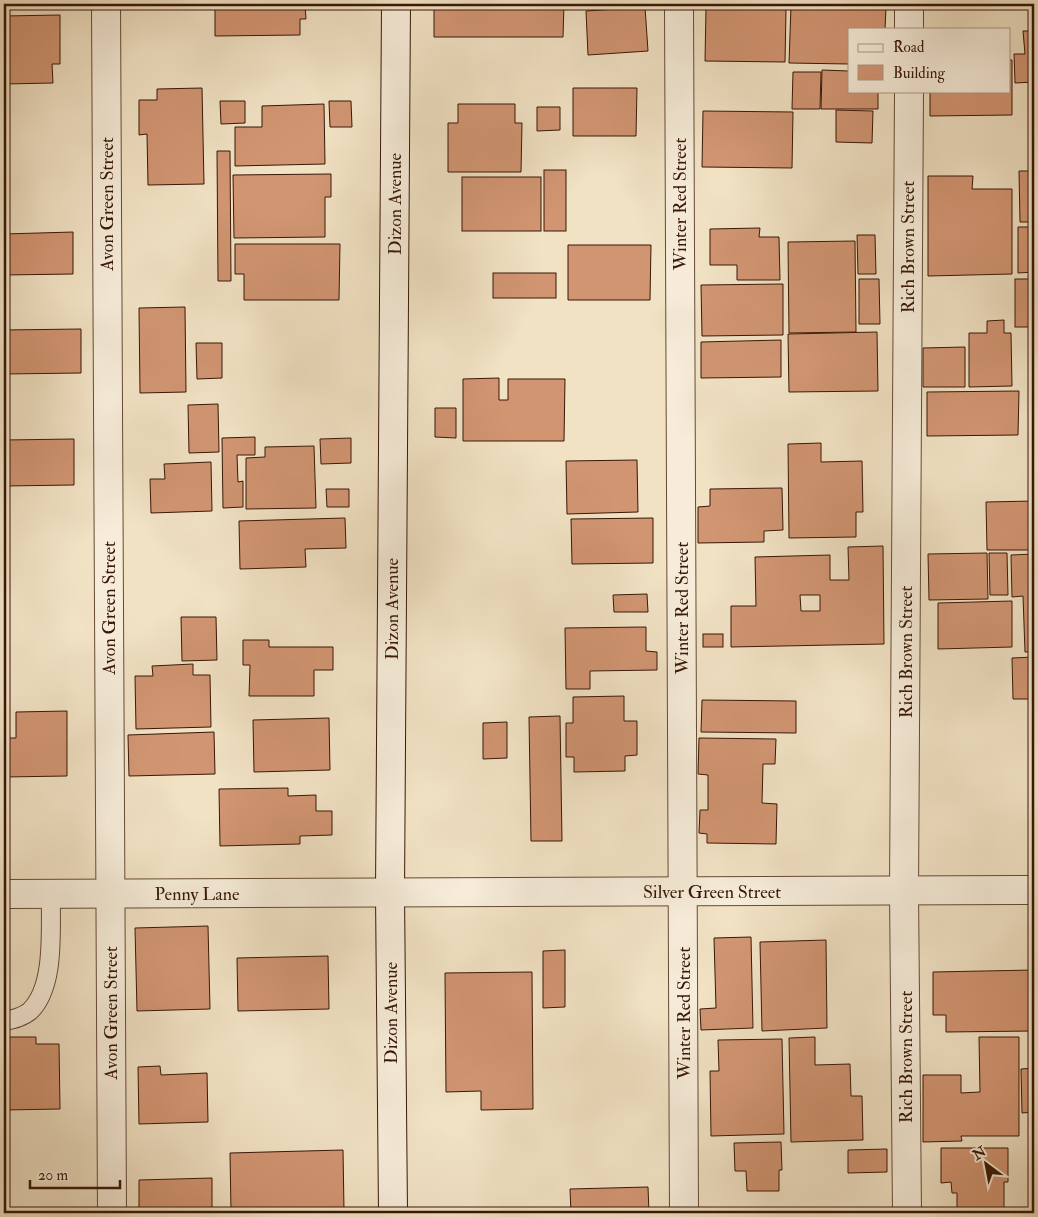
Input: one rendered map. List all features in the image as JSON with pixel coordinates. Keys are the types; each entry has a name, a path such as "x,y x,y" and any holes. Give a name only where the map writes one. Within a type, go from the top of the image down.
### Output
{"street":[{"name":"Avon Green Street","path":"106,4 112,1213"},
{"name":"Dizon Avenue","path":"393,1213 390,893 396,4"},
{"name":"Winter Red Street","path":"679,4 684,1213"},
{"path":"909,4 909,28"},
{"name":"Rich Brown Street","path":"907,1213 904,891 909,92"},
{"name":"Silver Green Street","path":"390,893 1034,890"},
{"name":"Penny Lane","path":"4,894 390,893"}],"lane":[{"path":"5,1021 19,1018 29,1012 39,1000 47,978 52,894"}],"building":[{"path":"215,4 305,4 306,19 300,19 300,35 215,36"},
{"path":"434,4 564,4 563,37 434,37"},
{"path":"791,6 886,8 885,28 848,28 848,64 789,63"},
{"path":"645,7 648,51 588,55 586,11"},
{"path":"706,8 786,9 785,62 705,61"},
{"path":"60,15 60,64 52,64 53,83 4,84 4,16"},
{"path":"1023,31 1034,31 1034,82 1015,83 1014,54 1025,54"},
{"path":"1010,60 1012,60 1012,115 930,116 930,92 1010,92"},
{"path":"822,70 848,71 848,92 878,92 878,109 821,109"},
{"path":"793,72 821,72 820,109 792,109"},
{"path":"202,88 204,184 148,185 147,134 139,135 139,100 157,100 157,89"},
{"path":"573,88 637,88 636,136 573,136"},
{"path":"220,101 245,101 245,123 221,124"},
{"path":"329,101 351,101 352,127 330,127"},
{"path":"324,104 325,164 235,166 235,127 262,127 262,106"},
{"path":"458,104 515,104 515,123 522,123 521,172 448,172 448,123 458,123"},
{"path":"537,107 560,107 560,130 537,131"},
{"path":"836,110 873,111 872,143 836,142"},
{"path":"703,111 793,112 792,168 702,167"},
{"path":"217,151 230,151 231,281 218,281"},
{"path":"544,170 566,170 566,231 544,231"},
{"path":"1019,171 1034,171 1034,222 1020,222"},
{"path":"331,174 331,197 325,197 325,237 234,238 233,175"},
{"path":"928,176 973,176 972,189 1012,189 1012,274 928,276"},
{"path":"462,177 541,177 541,231 462,231"},
{"path":"1018,227 1034,227 1034,272 1018,273"},
{"path":"760,228 759,237 779,237 780,280 737,280 737,265 710,265 710,229"},
{"path":"73,232 73,274 4,275 4,234"},
{"path":"857,235 875,235 876,274 858,274"},
{"path":"855,241 856,332 789,333 788,242"},
{"path":"235,244 340,244 339,300 244,300 244,274 235,274"},
{"path":"568,245 651,245 650,300 568,300"},
{"path":"493,273 556,273 556,298 493,298"},
{"path":"859,279 879,279 880,324 859,324"},
{"path":"1015,279 1034,279 1034,327 1015,327"},
{"path":"783,284 783,335 702,336 701,285"},
{"path":"185,307 186,392 140,393 139,308"},
{"path":"1004,320 1004,333 1011,333 1012,386 969,387 969,333 987,333 987,321"},
{"path":"81,329 81,373 4,374 4,330"},
{"path":"877,332 878,391 789,392 788,334"},
{"path":"781,340 781,377 701,378 701,342"},
{"path":"196,343 222,343 222,378 197,379"},
{"path":"965,347 965,387 923,387 923,348"},
{"path":"499,378 499,400 508,400 508,379 565,379 564,441 463,441 463,379"},
{"path":"1019,391 1018,435 927,436 927,392"},
{"path":"218,404 219,452 189,453 188,405"},
{"path":"435,408 456,408 456,438 435,437"},
{"path":"255,437 255,455 237,455 238,482 243,481 243,507 223,508 222,438"},
{"path":"351,438 351,463 321,464 320,439"},
{"path":"74,439 74,485 4,486 4,440"},
{"path":"821,443 821,462 862,461 863,512 856,512 856,537 789,538 788,444"},
{"path":"314,446 316,508 246,509 246,458 265,457 265,447"},
{"path":"637,460 638,512 567,514 566,461"},
{"path":"211,462 212,511 151,513 150,479 165,479 164,464"},
{"path":"782,488 783,530 764,531 764,542 698,543 698,507 710,506 710,489"},
{"path":"326,489 349,489 349,507 327,507"},
{"path":"1034,501 1034,550 987,550 986,502"},
{"path":"345,518 346,548 305,549 306,567 240,569 239,521"},
{"path":"653,518 653,563 572,564 571,519"},
{"path":"883,546 884,644 731,647 731,606 756,606 755,557 830,555 830,580 849,580 848,547","holes":["800,595 820,595 820,611 801,611"]},
{"path":"987,553 988,599 929,600 928,554"},
{"path":"989,553 1007,553 1008,595 990,595"},
{"path":"1034,554 1034,652 1025,652 1023,596 1012,597 1011,555"},
{"path":"647,594 648,612 614,612 613,595"},
{"path":"1012,601 1012,647 938,649 938,603"},
{"path":"181,617 216,617 217,660 182,661"},
{"path":"646,627 646,651 657,652 657,670 590,671 590,689 566,689 565,628"},
{"path":"703,634 723,634 723,647 703,647"},
{"path":"243,640 269,640 269,647 333,647 333,670 314,670 314,696 249,696 250,665 243,665"},
{"path":"1034,657 1034,699 1013,699 1012,658"},
{"path":"193,664 193,675 210,675 211,727 136,729 135,676 153,676 152,666"},
{"path":"624,696 624,721 637,721 637,755 625,756 625,771 574,772 574,757 566,757 566,723 573,723 573,697"},
{"path":"702,700 796,701 796,733 701,732"},
{"path":"67,711 67,776 4,777 4,738 16,738 16,712"},
{"path":"560,716 562,841 531,841 529,717"},
{"path":"329,718 330,770 254,772 253,720"},
{"path":"507,722 507,758 483,759 483,723"},
{"path":"214,732 215,774 129,776 128,735"},
{"path":"699,738 776,739 775,764 763,764 762,803 777,804 776,844 707,843 707,834 699,833 700,810 708,810 708,775 698,774"},
{"path":"288,788 288,796 316,795 316,811 332,811 332,835 300,836 300,844 220,846 219,789"},
{"path":"208,926 210,1009 137,1011 135,928"},
{"path":"751,937 753,1028 701,1030 700,1009 716,1008 714,938"},
{"path":"826,940 827,1028 762,1031 760,942"},
{"path":"565,950 565,1007 543,1008 543,951"},
{"path":"328,956 329,1009 238,1011 237,958"},
{"path":"1034,970 1034,1031 946,1032 946,1015 933,1015 933,972"},
{"path":"532,972 533,1109 481,1110 481,1091 446,1092 445,973"},
{"path":"4,1013 5,1037 36,1037 36,1044 59,1044 60,1109 4,1110"},
{"path":"815,1037 815,1065 850,1064 851,1096 862,1096 863,1140 791,1142 789,1038"},
{"path":"979,1037 1019,1037 1019,1136 961,1136 962,1141 923,1142 923,1075 961,1075 961,1093 980,1092"},
{"path":"782,1039 784,1134 711,1136 710,1071 719,1071 718,1040"},
{"path":"160,1066 161,1075 207,1073 208,1122 139,1124 138,1067"},
{"path":"1034,1068 1034,1112 1022,1113 1021,1069"},
{"path":"781,1142 782,1170 779,1170 779,1191 747,1191 746,1171 735,1171 734,1143"},
{"path":"941,1148 1008,1148 1008,1182 1004,1182 1004,1213 933,1213 933,1211 957,1210 957,1193 952,1193 951,1182 941,1183"},
{"path":"887,1149 887,1172 848,1173 848,1150"},
{"path":"343,1150 344,1210 231,1212 230,1153"},
{"path":"212,1178 212,1213 139,1213 139,1180"},
{"path":"648,1187 649,1213 571,1213 570,1189"}]}
